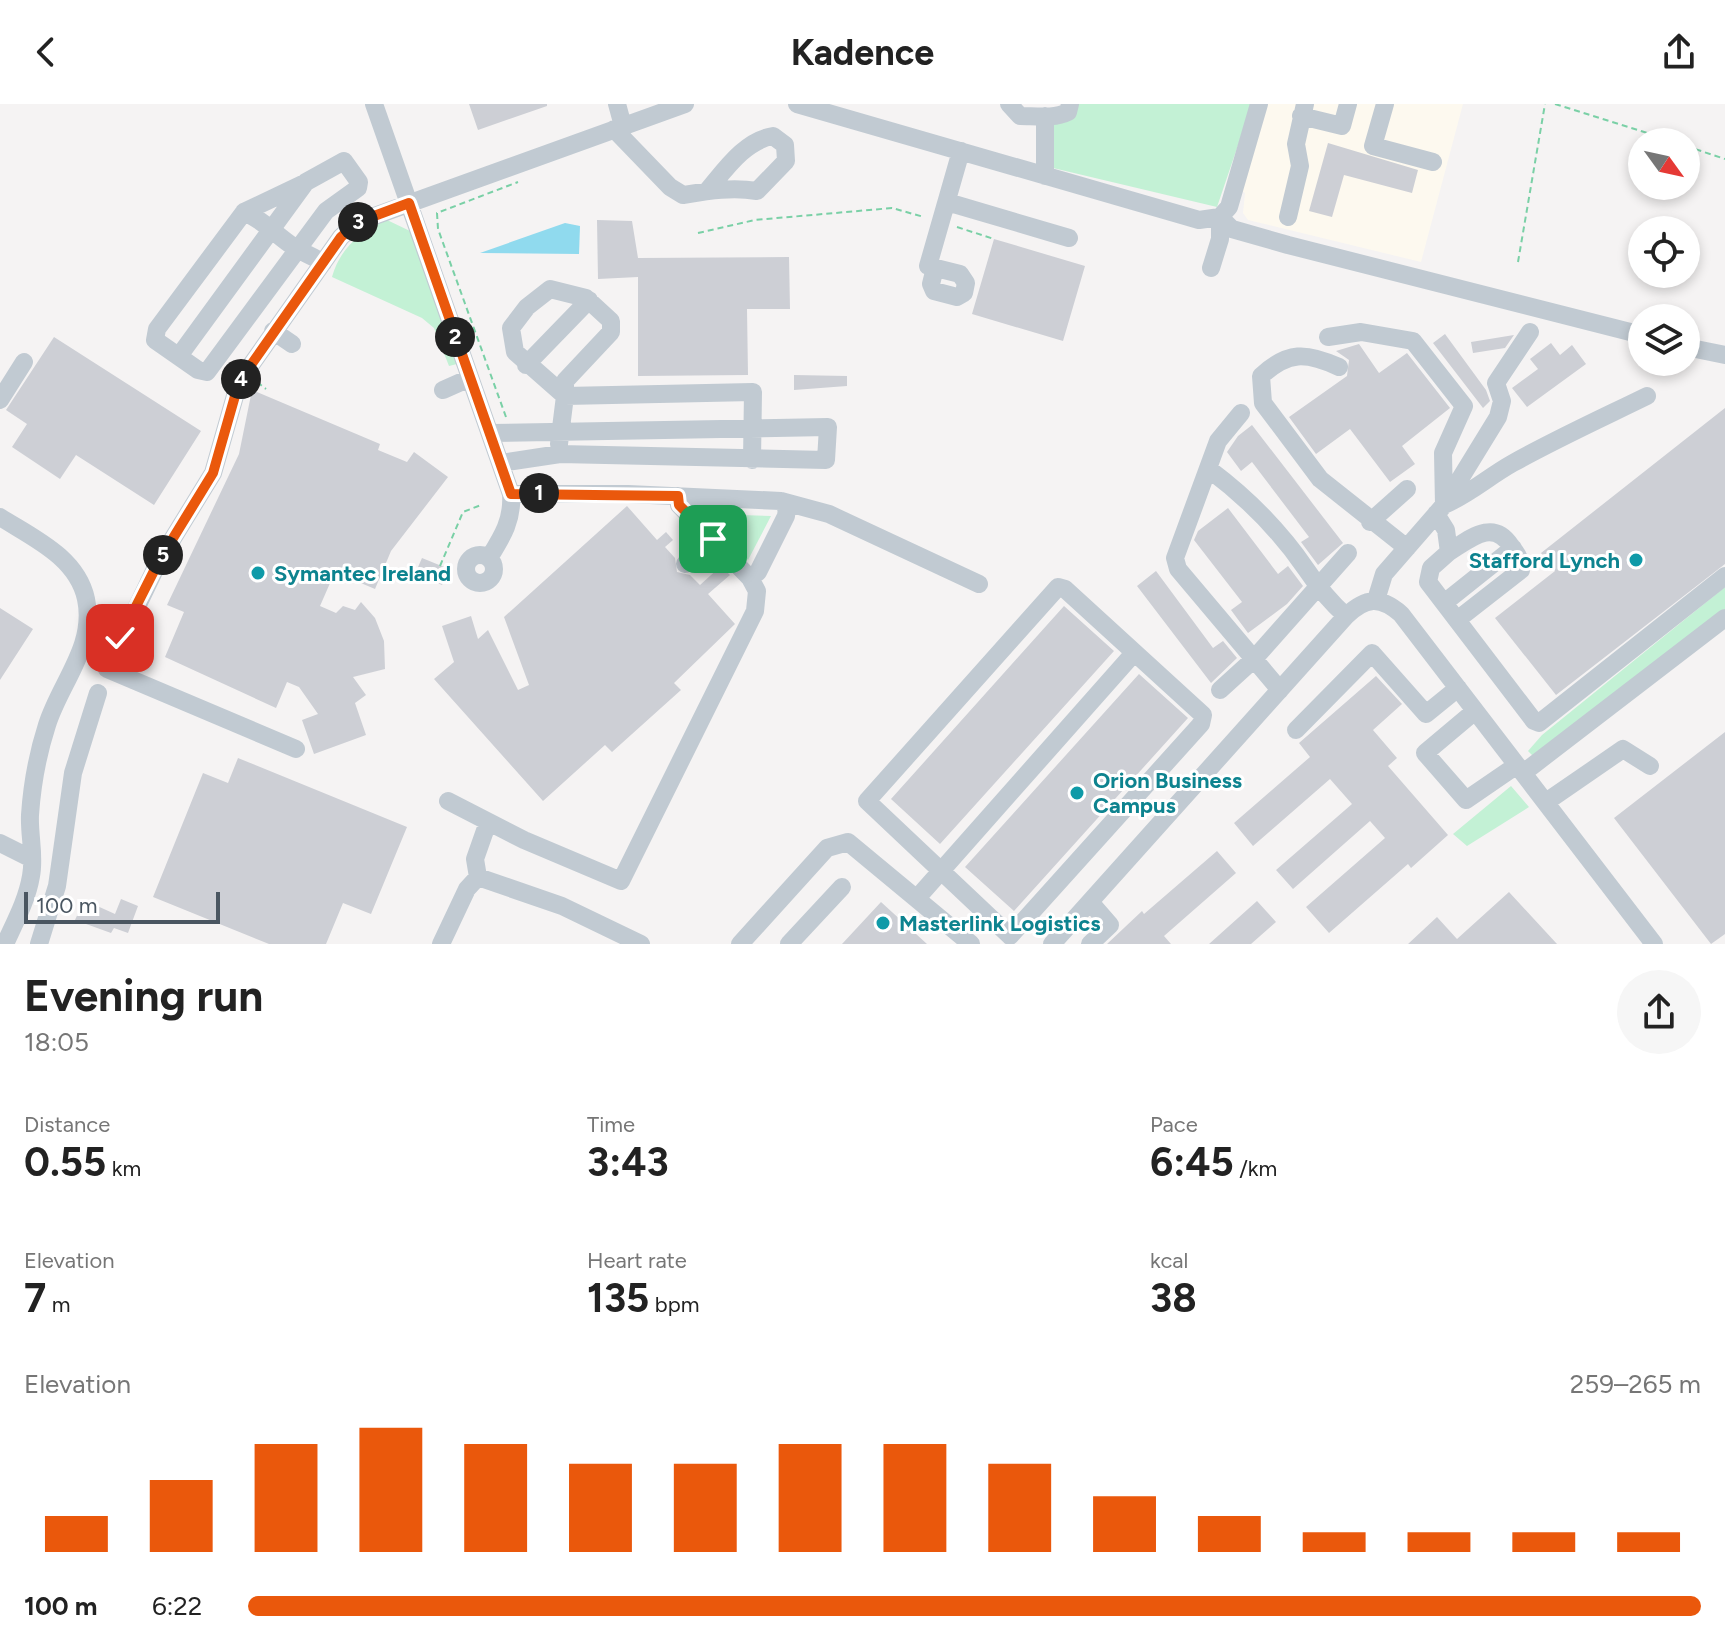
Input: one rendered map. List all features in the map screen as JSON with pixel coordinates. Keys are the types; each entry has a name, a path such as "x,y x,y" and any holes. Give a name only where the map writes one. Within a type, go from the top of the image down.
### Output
{"street":[{"path":"374,104 511,494 512,508 506,530 489,558"},
{"path":"617,104 619,128 670,187 683,195 707,191"},
{"path":"296,749 107,669 159,561 203,494 213,473 239,382 320,267 358,222 685,104"},
{"path":"797,104 831,109 961,151 1199,220 1220,217 1229,207 1259,104"},
{"path":"1008,104 1020,116 1045,116 1068,112 1070,104"},
{"path":"1288,217 1300,166 1296,144 1303,110 1342,126 1348,104"},
{"path":"1385,104 1373,146 1433,162"},
{"path":"1045,116 1045,176"},
{"path":"935,268 928,266 961,151"},
{"path":"344,161 359,185 328,208 207,372 155,340 157,329 244,212 344,161"},
{"path":"179,356 306,182"},
{"path":"947,202 1069,238"},
{"path":"244,212 298,250 301,259 320,267"},
{"path":"1211,268 1220,239 1220,217"},
{"path":"1220,217 1232,229 1288,245 1628,331"},
{"path":"560,454 558,434 565,396 565,381 611,332 611,321 589,300 564,290 550,289 527,307 511,328 515,352 526,365 565,396 753,392 752,460"},
{"path":"526,365 589,300"},
{"path":"273,331 292,344"},
{"path":"1328,337 1361,332 1413,341 1464,406 1443,453 1440,509 1449,552"},
{"path":"1376,600 1384,574 1440,509 1498,417 1502,401 1496,383 1530,332"},
{"path":"1700,350 1725,355"},
{"path":"1339,367 1314,355 1279,359 1261,376 1263,403 1320,479 1370,522 1407,548"},
{"path":"0,400 24,362"},
{"path":"443,390 470,378"},
{"path":"1440,509 1470,494 1490,476 1521,459 1647,396"},
{"path":"1241,413 1218,441 1210,470 1175,558 1178,569 1280,690"},
{"path":"490,433 828,427 826,460 560,454 501,463"},
{"path":"1210,470 1243,495 1306,568 1315,586 1346,616"},
{"path":"1370,522 1407,489"},
{"path":"511,494 781,501 829,514 979,584"},
{"path":"448,801 621,881 745,638 755,611 757,591 750,578 679,505 678,496"},
{"path":"750,578 758,572 786,516 787,508 781,501"},
{"path":"0,517 65,561 78,576 86,598 84,643 48,721 37,762 30,817 32,859 21,911 5,944"},
{"path":"1457,620 1521,570 1521,561 1513,548 1495,531 1482,532 1449,552 1431,568 1428,582 1457,620 1539,723 1725,576"},
{"path":"685,564 713,539"},
{"path":"1444,603 1513,548"},
{"path":"1220,690 1253,660 1315,586 1348,553"},
{"path":"1058,587 1065,589 1196,707 1203,715 1201,724 1010,936 939,872 867,801 1058,587"},
{"path":"1052,944 1346,616 1361,602 1376,600 1401,614 1654,944"},
{"path":"1475,711 1425,753 1466,800 1520,769 1725,618"},
{"path":"918,897 1134,653"},
{"path":"1296,730 1372,653 1426,714 1458,688"},
{"path":"39,944 57,886 73,773 98,693"},
{"path":"1546,802 1623,749 1650,766"},
{"path":"478,877 475,859 488,822"},
{"path":"740,944 827,848 848,842 971,944"},
{"path":"0,843 32,859"},
{"path":"441,944 467,889 478,877"},
{"path":"478,877 562,906 641,944"},
{"path":"789,944 842,887"},
{"path":"1090,902 1110,925 1090,944"}],"path":[{"path":"1518,262 1545,104"},
{"path":"1555,104 1631,128"},
{"path":"1700,151 1725,159"},
{"path":"511,433 438,229 437,213 527,179"},
{"path":"698,233 755,220 892,208 994,239"},
{"path":"440,566 463,512 481,505"}],"shaded area":[{"path":"1267,104 1463,104 1421,262 1248,220 1243,213 1245,193 1242,191"}],"green space":[{"path":"1077,104 1252,104 1217,207 1053,168 1053,123"},
{"path":"387,220 410,231 457,364 449,366 434,328 422,318 332,277 346,249 369,229"},
{"path":"710,514 771,516 748,560"},
{"path":"1725,587 1725,609 1533,756 1528,751 1542,735"},
{"path":"1511,786 1529,807 1467,846 1453,834"}],"water":[{"path":"565,223 580,226 579,254 480,253"}],"building":[{"path":"469,104 547,104 547,106 478,130"},
{"path":"1328,143 1418,170 1412,193 1344,175 1332,217 1309,211"},
{"path":"597,220 632,221 638,258 789,257 790,309 747,309 748,375 638,376 638,277 598,279"},
{"path":"994,239 1085,266 1063,341 972,314"},
{"path":"1445,334 1486,390 1490,401 1483,408 1433,343"},
{"path":"1514,335 1505,348 1473,353 1471,342"},
{"path":"54,337 201,431 154,505 76,455 60,479 12,447 27,424 6,410"},
{"path":"1551,343 1560,355 1572,345 1586,364 1527,407 1512,388 1538,369 1530,359"},
{"path":"1359,344 1379,373 1407,353 1450,408 1402,446 1415,464 1390,482 1350,429 1316,454 1289,417 1347,376 1349,360 1336,351"},
{"path":"794,375 847,376 847,386 794,390"},
{"name":"Symantec Ireland","path":"252,390 380,444 378,450 407,462 414,452 448,477 391,551 375,589 330,570 334,574 320,606 336,613 343,606 355,610 361,602 375,618 384,641 385,669 353,677 366,695 355,703 366,735 314,754 302,720 318,714 299,687 287,682 276,708 165,657 184,612 167,605 239,454"},
{"name":"Stafford Lynch","path":"1725,408 1725,564 1556,695 1495,618 1555,571 1541,553"},
{"path":"1252,425 1343,543 1318,565 1301,542 1309,537 1252,462 1241,471 1227,452 1238,436"},
{"path":"627,506 657,540 666,532 673,540 665,547 675,558 677,572 690,575 700,585 721,566 730,575 708,594 735,624 674,683 681,690 612,752 605,745 543,801 434,679 454,662 442,626 471,616 478,639 488,630 518,690 529,685 504,617"},
{"path":"1228,508 1278,574 1288,566 1303,586 1287,604 1248,633 1231,610 1242,602 1194,540 1198,531"},
{"path":"422,558 449,569 442,585 415,574"},
{"path":"1156,571 1213,648 1223,641 1237,658 1211,683 1137,586"},
{"path":"1064,606 1114,651 940,844 891,799"},
{"path":"0,608 33,629 0,680"},
{"name":"Orion Business Campus","path":"1139,674 1188,718 1014,911 965,867"},
{"path":"1376,676 1402,704 1373,730 1397,758 1388,766 1448,835 1411,868 1408,864 1329,933 1306,907 1385,838 1370,821 1293,889 1276,870 1352,804 1330,779 1253,846 1234,823 1310,757 1299,743"},
{"path":"1725,732 1725,934 1711,944 1614,818"},
{"path":"238,758 407,827 371,914 343,903 326,944 269,944 153,897 203,773 228,783"},
{"path":"1217,851 1236,873 1164,936 1171,944 1107,944 1142,911 1144,914"},
{"path":"1509,892 1557,944 1408,944 1437,917 1457,939"},
{"path":"121,899 138,906 128,933 114,928 111,933 75,920 84,900 115,914"},
{"path":"1257,901 1276,922 1251,944 1209,944"},
{"name":"Masterlink Logistics","path":"881,902 927,944 842,944"}],"place":[{"name":"Stafford Lynch","path":"1636,560"},
{"name":"Symantec Ireland","path":"258,573"},
{"name":"Orion Business Campus","path":"1077,793"},
{"name":"Masterlink Logistics","path":"883,923"}],"route":[{"path":"120,638 159,561 203,494 213,473 239,382 255,357 341,237 358,222 409,203 511,494 678,496 679,505 713,539"}]}
